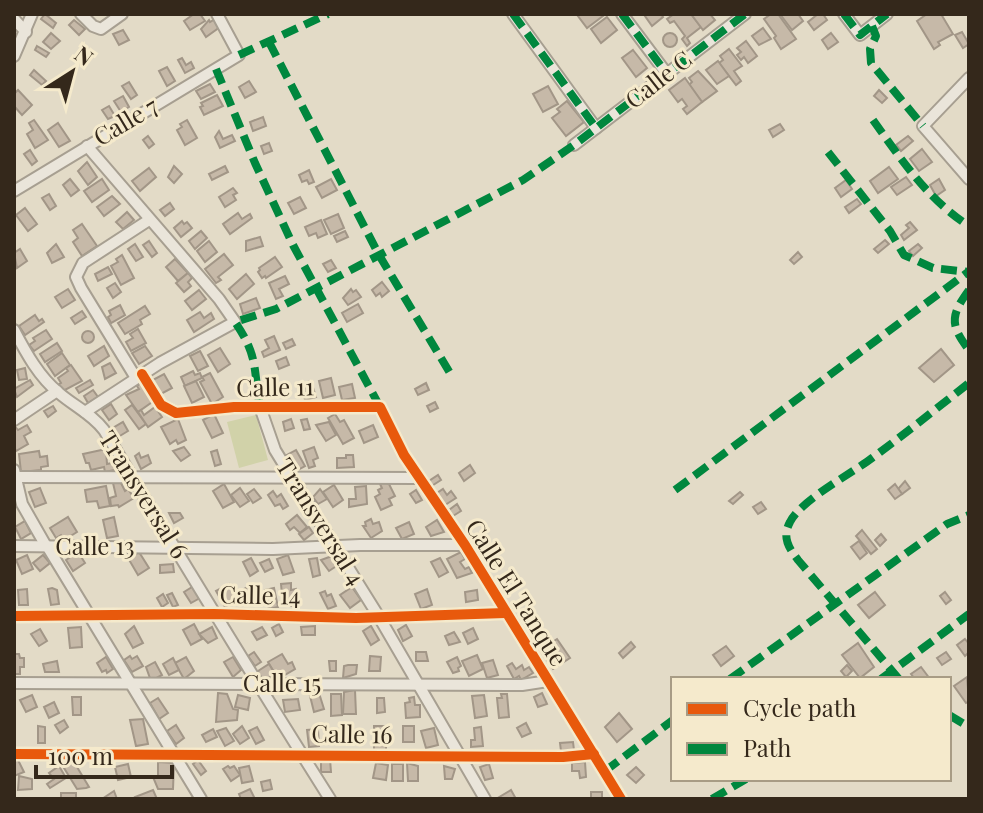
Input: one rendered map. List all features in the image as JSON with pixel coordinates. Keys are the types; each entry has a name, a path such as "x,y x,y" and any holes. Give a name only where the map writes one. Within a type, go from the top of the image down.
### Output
{"street":[{"path":"14,56 32,14"},
{"path":"81,14 101,29 122,14"},
{"name":"Calle 7","path":"14,191 239,55 217,14"},
{"path":"513,14 596,128"},
{"path":"622,14 667,74"},
{"path":"844,14 860,35 887,14"},
{"name":"Calle C","path":"574,145 739,16"},
{"path":"14,19 26,32"},
{"path":"969,78 923,126 969,179"},
{"path":"85,412 139,376 235,322 219,299 87,146"},
{"path":"139,376 81,288 77,272 83,263 149,220"},
{"name":"Transversal 6","path":"14,330 42,375 104,430 330,799"},
{"path":"14,358 25,351"},
{"name":"Calle 11","path":"139,376 161,405 169,411 186,414 234,407 380,407"},
{"path":"14,420 57,391"},
{"name":"Transversal 4","path":"260,407 275,450 379,617 485,799"},
{"name":"Calle El Tanque","path":"380,407 419,478 465,545 621,799"},
{"path":"201,799 46,546 22,504 15,474 134,478 419,478"},
{"name":"Calle 13","path":"14,546 273,549 465,545"},
{"name":"Calle 14","path":"14,616 214,614 379,617 505,613"},
{"name":"Calle 15","path":"14,683 531,685 548,681"},
{"name":"Calle 16","path":"14,754 563,757 594,754"}],"green space":[{"path":"256,415 268,460 239,468 227,422"}],"building":[{"path":"45,14 56,23 53,28 41,19"},
{"path":"194,14 200,14 205,21 190,30 184,21"},
{"path":"661,14 663,17 652,26 645,16"},
{"path":"674,14 691,14 701,27 687,38 690,43 687,46 682,39 685,36 674,21 670,23 667,19"},
{"path":"691,14 710,14 715,20 703,30"},
{"path":"778,14 796,39 781,49 764,19"},
{"path":"780,14 798,14 803,21 792,30"},
{"path":"823,14 827,20 814,30 808,22"},
{"path":"927,14 941,14 953,34 938,42 940,45 934,49 917,21"},
{"path":"578,16 603,16 587,28"},
{"path":"607,17 617,30 601,43 591,29"},
{"path":"215,19 220,27 206,37 201,29 209,20"},
{"path":"74,20 85,29 79,35 69,25"},
{"path":"763,28 771,39 759,45 752,36"},
{"path":"123,30 129,40 119,45 113,34"},
{"path":"962,32 969,44 963,48 955,35"},
{"path":"51,33 60,41 51,49 43,42"},
{"path":"670,33 677,40 670,47 663,40"},
{"path":"831,33 838,42 828,49 822,40"},
{"path":"746,41 757,56 748,63 744,57 741,60 737,55 741,52 737,48"},
{"path":"37,46 49,53 46,57 35,50"},
{"path":"729,49 742,66 734,71 741,81 736,85 719,63 723,60 720,56"},
{"path":"633,50 647,68 636,77 622,58"},
{"path":"182,58 186,65 191,62 194,68 185,73 178,60"},
{"path":"718,61 729,76 717,84 706,70"},
{"path":"167,67 175,81 167,86 159,71"},
{"path":"34,70 46,81 42,85 30,75"},
{"path":"698,71 717,91 702,102 689,85 692,82 689,78"},
{"path":"685,78 702,102 687,114 683,109 687,106 682,99 678,102 669,90"},
{"path":"249,81 256,92 245,98 239,87"},
{"path":"129,82 137,95 131,99 122,86"},
{"path":"210,84 215,92 201,99 196,91"},
{"path":"548,86 558,104 543,112 533,94"},
{"path":"18,90 32,105 22,115 14,106 14,94"},
{"path":"879,90 887,98 882,103 874,96"},
{"path":"217,95 223,106 204,115 201,103"},
{"path":"123,96 129,107 121,112 114,101"},
{"path":"567,101 584,122 566,136 552,118"},
{"path":"109,106 115,116 108,119 102,110"},
{"path":"263,117 266,126 253,131 250,122"},
{"path":"34,120 48,140 35,148 27,134 33,130 29,123"},
{"path":"187,120 197,138 185,145 177,130"},
{"path":"58,123 70,141 59,147 48,130"},
{"path":"780,124 784,130 773,137 769,130"},
{"path":"219,131 223,139 232,135 235,141 220,148 215,137"},
{"path":"148,136 154,144 149,148 143,140"},
{"path":"908,136 913,141 901,151 896,145"},
{"path":"269,143 272,151 264,154 261,146"},
{"path":"922,149 932,162 919,171 910,159"},
{"path":"30,150 37,161 32,165 24,154"},
{"path":"87,162 97,177 88,185 78,171"},
{"path":"174,166 182,174 174,183 168,177"},
{"path":"225,166 228,172 212,180 209,174"},
{"path":"889,167 898,179 878,193 870,181"},
{"path":"149,168 156,177 140,191 132,181"},
{"path":"309,170 314,182 309,184 307,180 302,182 299,175"},
{"path":"906,177 912,185 897,195 891,187"},
{"path":"70,179 79,190 71,196 63,185"},
{"path":"102,179 109,190 92,202 84,191"},
{"path":"331,179 337,190 322,198 316,187"},
{"path":"939,179 945,190 936,196 930,185"},
{"path":"846,180 852,189 841,197 835,188"},
{"path":"233,188 237,193 233,195 236,200 225,207 219,197"},
{"path":"49,194 56,206 50,210 42,198"},
{"path":"112,196 120,204 104,216 97,207"},
{"path":"300,197 306,208 294,214 288,203"},
{"path":"857,199 861,204 849,213 845,207"},
{"path":"170,203 174,209 165,216 160,210"},
{"path":"25,208 37,224 28,231 16,215"},
{"path":"127,212 134,220 123,229 116,222"},
{"path":"238,213 242,219 250,214 252,218 230,234 223,224"},
{"path":"338,214 344,228 331,234 324,220"},
{"path":"321,220 327,234 318,238 316,233 309,236 305,227"},
{"path":"182,221 192,228 181,237 174,228"},
{"path":"910,222 917,230 904,240 901,235 909,228 906,225"},
{"path":"82,224 97,246 82,256 73,242 78,238 73,230"},
{"path":"201,231 207,238 195,249 189,241"},
{"path":"345,231 348,237 337,242 334,236"},
{"path":"260,237 263,246 246,251 246,241"},
{"path":"885,240 889,244 878,253 874,249"},
{"path":"149,241 157,253 152,257 143,245"},
{"path":"209,241 217,252 205,262 197,251"},
{"path":"56,244 64,257 52,263 47,253"},
{"path":"135,244 143,257 136,261 128,249"},
{"path":"918,244 922,248 913,256 909,251"},
{"path":"20,249 27,261 17,268 14,253"},
{"path":"798,252 802,257 794,264 790,260"},
{"path":"224,254 233,265 218,277 221,280 216,283 205,269"},
{"path":"122,255 134,278 121,285 111,266"},
{"path":"275,257 282,267 262,278 259,268"},
{"path":"175,259 188,273 178,281 166,267"},
{"path":"331,260 336,268 328,272 323,264"},
{"path":"108,267 112,274 98,281 95,274"},
{"path":"188,273 192,278 188,282 191,286 184,292 176,283"},
{"path":"246,274 254,284 237,299 229,289"},
{"path":"285,276 289,284 279,289 283,296 276,299 269,283"},
{"path":"382,282 389,291 382,297 380,293 376,296 372,290"},
{"path":"115,283 121,292 113,298 107,288"},
{"path":"68,289 75,300 62,308 55,297"},
{"path":"351,289 361,297 348,305 343,298"},
{"path":"199,290 206,299 192,310 185,301"},
{"path":"256,298 260,308 243,314 240,304"},
{"path":"358,304 363,313 347,322 342,313"},
{"path":"120,305 125,315 111,323 109,311"},
{"path":"145,306 150,314 140,320 142,324 125,334 118,323"},
{"path":"82,311 86,317 75,324 71,318"},
{"path":"200,312 204,318 211,313 214,319 194,332 187,320"},
{"path":"35,315 44,322 25,335 19,326"},
{"path":"138,329 146,343 131,351 126,342 133,338 130,334"},
{"path":"46,330 52,339 34,351 29,345 35,341 33,338"},
{"path":"88,331 94,337 88,343 82,337"},
{"path":"274,336 280,350 264,357 262,352 269,348 265,340"},
{"path":"292,339 295,345 286,349 283,343"},
{"path":"57,343 62,351 45,362 40,354"},
{"path":"104,346 109,356 94,366 88,356"},
{"path":"145,346 152,356 139,364 132,353"},
{"path":"220,348 230,364 218,372 208,355"},
{"path":"941,349 954,365 934,382 919,368"},
{"path":"200,351 208,366 198,371 190,356"},
{"path":"62,353 70,365 55,376 47,364"},
{"path":"286,357 289,365 279,369 276,361"},
{"path":"110,363 116,373 105,379 102,367"},
{"path":"71,365 82,381 63,391 58,385 61,383 58,378"},
{"path":"25,368 27,379 19,380 17,370"},
{"path":"193,371 195,375 200,373 202,378 185,386 181,377"},
{"path":"210,373 223,397 212,404 200,382"},
{"path":"164,374 172,388 159,395 151,381"},
{"path":"331,378 335,395 323,398 319,381"},
{"path":"30,380 33,385 17,397 14,389"},
{"path":"90,380 93,385 79,393 76,388"},
{"path":"196,381 204,397 192,403 184,386"},
{"path":"311,381 316,397 305,400 301,384"},
{"path":"142,382 155,400 138,412 126,395 139,389 137,386"},
{"path":"426,383 429,390 418,395 415,389"},
{"path":"352,384 355,398 342,400 339,387"},
{"path":"93,390 98,397 88,403 84,396"},
{"path":"435,402 438,408 430,412 427,406"},
{"path":"111,404 117,414 109,420 102,410"},
{"path":"132,405 146,424 139,429 125,410"},
{"path":"53,406 56,411 48,417 44,411"},
{"path":"155,407 162,417 148,427 138,412 141,410 144,415"},
{"path":"214,414 223,433 212,438 203,420"},
{"path":"335,414 340,422 344,420 354,438 343,444 328,418"},
{"path":"178,419 186,440 178,444 176,440 170,444 161,427"},
{"path":"291,419 294,428 285,431 283,422"},
{"path":"307,419 310,429 304,430 301,420"},
{"path":"123,422 128,431 118,437 111,429"},
{"path":"329,422 336,435 326,441 316,425"},
{"path":"14,425 18,430 27,425 31,432 24,436 28,444 16,451 14,446"},
{"path":"373,425 378,437 364,443 359,431"},
{"path":"184,447 190,455 181,461 173,451"},
{"path":"314,447 318,458 313,460 315,466 309,468 303,451"},
{"path":"106,449 107,464 117,462 119,469 105,472 104,467 91,470 83,454"},
{"path":"217,450 221,464 215,466 211,452"},
{"path":"296,450 305,466 296,471 287,455"},
{"path":"39,451 40,457 47,456 48,466 21,472 19,454"},
{"path":"139,453 141,458 148,455 151,463 141,469 135,456"},
{"path":"346,455 353,455 354,467 337,468 337,458 346,458"},
{"path":"470,465 475,473 464,481 459,473"},
{"path":"438,475 441,480 430,487 426,483"},
{"path":"905,481 910,488 902,494 898,489"},
{"path":"113,483 121,483 134,498 119,507 111,506 110,498 116,496"},
{"path":"224,484 234,502 223,508 213,491"},
{"path":"380,484 389,484 395,496 389,499 392,505 381,510 375,497 380,494"},
{"path":"895,484 902,494 895,499 888,490"},
{"path":"334,485 343,500 333,507 323,492"},
{"path":"106,486 110,506 99,508 97,501 87,502 85,490"},
{"path":"366,486 367,504 349,507 349,499 356,499 355,487"},
{"path":"40,488 46,503 35,507 29,492"},
{"path":"240,488 249,501 240,507 231,495"},
{"path":"254,489 261,498 253,503 247,494"},
{"path":"320,489 327,499 318,504 313,497"},
{"path":"443,489 447,495 451,491 456,498 442,507 434,495"},
{"path":"416,490 422,500 416,503 410,494"},
{"path":"273,491 277,497 281,494 288,506 283,509 280,504 275,506 268,495"},
{"path":"740,492 743,495 733,504 729,501"},
{"path":"761,502 766,509 758,514 753,507"},
{"path":"457,504 461,511 453,516 449,510"},
{"path":"169,513 180,513 183,518 174,523"},
{"path":"297,515 307,527 300,533 294,527 290,530 286,524"},
{"path":"68,517 77,532 64,540 61,535 56,538 50,528"},
{"path":"114,517 118,536 107,538 103,520"},
{"path":"371,519 373,524 379,522 382,531 371,538 363,526"},
{"path":"437,520 444,532 431,536 426,527"},
{"path":"25,521 31,533 21,539 15,527"},
{"path":"409,522 414,534 402,539 396,528"},
{"path":"309,527 313,533 304,540 299,534"},
{"path":"862,530 877,549 871,554 856,536"},
{"path":"881,534 886,540 880,546 875,540"},
{"path":"859,541 867,553 860,559 851,547"},
{"path":"78,552 85,563 73,571 66,560"},
{"path":"139,552 149,568 138,575 128,558"},
{"path":"461,552 465,559 460,562 472,573 457,578 447,559"},
{"path":"27,555 33,569 22,574 16,560"},
{"path":"43,555 50,563 40,571 33,563"},
{"path":"288,555 294,572 283,575 277,559"},
{"path":"332,556 338,565 329,571 321,560"},
{"path":"251,558 258,571 250,576 243,562"},
{"path":"317,558 320,575 313,577 309,559"},
{"path":"440,558 448,572 439,577 431,562"},
{"path":"269,559 273,568 265,572 260,563"},
{"path":"173,564 174,572 160,573 160,565"},
{"path":"291,583 291,590 296,589 297,606 283,606 281,584"},
{"path":"229,584 238,599 225,607 216,591"},
{"path":"192,587 200,598 191,603 184,592"},
{"path":"248,587 253,594 247,598 242,590"},
{"path":"352,587 361,600 350,608 340,595"},
{"path":"274,588 278,607 269,609 265,590"},
{"path":"27,589 28,605 19,605 18,590"},
{"path":"48,589 57,590 59,604 51,605"},
{"path":"427,589 432,605 421,609 415,594"},
{"path":"477,590 478,600 466,602 465,592"},
{"path":"325,591 327,596 331,594 336,606 328,609 320,593"},
{"path":"875,592 885,605 869,618 858,605"},
{"path":"945,592 951,600 946,604 940,596"},
{"path":"172,593 178,605 173,607 167,595"},
{"path":"163,594 168,603 162,607 157,598"},
{"path":"194,624 202,639 191,645 183,630"},
{"path":"279,624 283,632 276,636 272,628"},
{"path":"406,625 412,636 403,641 398,630"},
{"path":"134,626 143,643 133,648 125,634"},
{"path":"315,626 315,635 302,635 301,627"},
{"path":"371,626 379,640 371,645 363,631"},
{"path":"81,627 82,647 70,648 68,628"},
{"path":"212,627 217,638 208,643 199,634"},
{"path":"262,627 267,635 257,640 252,632"},
{"path":"473,628 478,639 468,644 463,633"},
{"path":"40,629 47,641 39,646 31,634"},
{"path":"454,632 460,642 449,645 445,636"},
{"path":"557,639 570,658 553,669 540,650"},
{"path":"965,639 969,652 965,656 957,645"},
{"path":"631,642 635,647 623,658 619,653"},
{"path":"858,643 874,667 859,677 842,655"},
{"path":"726,646 734,656 721,666 713,655"},
{"path":"254,652 261,662 255,666 248,656"},
{"path":"416,652 426,652 428,661 416,661"},
{"path":"946,652 951,659 942,665 937,658"},
{"path":"14,654 24,658 20,674 14,674"},
{"path":"282,654 295,669 278,679 268,662"},
{"path":"477,655 483,669 469,676 462,661"},
{"path":"130,656 132,659 137,656 143,666 132,672 124,660"},
{"path":"370,656 381,657 380,671 369,671"},
{"path":"106,657 113,669 107,673 106,670 102,672 97,663"},
{"path":"186,657 194,671 184,679 175,663"},
{"path":"233,657 241,670 233,677 224,662"},
{"path":"457,657 461,666 459,671 453,673 447,662"},
{"path":"173,658 179,670 169,675 163,664"},
{"path":"493,660 498,675 487,678 482,663"},
{"path":"57,661 59,672 45,672 43,664"},
{"path":"329,661 336,661 336,671 330,671"},
{"path":"155,662 162,675 151,681 146,667"},
{"path":"512,663 516,669 522,665 524,670 529,667 533,673 521,680 519,676 514,679 507,666"},
{"path":"269,664 275,674 263,681 258,671"},
{"path":"357,665 356,674 343,678 344,666"},
{"path":"847,665 852,671 846,677 841,671"},
{"path":"921,667 928,677 913,677 911,674"},
{"path":"967,677 969,701 966,703 954,686"},
{"path":"355,690 356,714 343,714 344,692"},
{"path":"218,693 227,694 233,709 238,710 237,720 216,722"},
{"path":"319,693 324,709 314,712 310,696"},
{"path":"542,693 547,704 538,707 534,697"},
{"path":"331,694 341,694 342,715 331,716"},
{"path":"501,694 507,694 509,717 499,718 497,698 502,698"},
{"path":"32,695 37,707 26,712 20,700"},
{"path":"238,695 250,698 248,710 235,707"},
{"path":"484,695 487,716 475,718 472,696"},
{"path":"72,697 81,697 81,715 73,715"},
{"path":"414,697 415,705 420,705 420,717 406,718 405,703"},
{"path":"158,698 168,713 159,719 150,703"},
{"path":"377,698 384,698 385,712 377,713"},
{"path":"298,699 300,710 285,712 283,700"},
{"path":"54,702 59,713 49,718 44,707"},
{"path":"619,713 632,729 617,742 605,727"},
{"path":"143,719 148,744 136,746 130,720"},
{"path":"64,720 68,727 60,733 55,725"},
{"path":"526,723 531,733 522,737 517,728"},
{"path":"176,725 184,738 176,744 167,731"},
{"path":"38,726 45,727 45,743 38,743"},
{"path":"242,726 249,738 240,744 233,734"},
{"path":"374,726 386,726 386,751 374,751"},
{"path":"403,726 414,726 414,742 403,742"},
{"path":"257,727 264,740 256,744 249,731"},
{"path":"481,727 483,746 471,747 471,740 475,740 474,728"},
{"path":"226,728 234,741 225,746 217,731"},
{"path":"434,728 438,745 426,748 421,731"},
{"path":"213,729 217,737 206,742 202,735"},
{"path":"318,729 319,746 309,747 307,730"},
{"path":"342,736 353,736 352,745 346,745"},
{"path":"573,742 574,750 561,751 560,743"},
{"path":"330,759 331,772 321,772 321,760"},
{"path":"14,760 18,760 24,772 14,776"},
{"path":"198,760 206,771 201,775 193,764"},
{"path":"74,762 89,787 77,789 64,768"},
{"path":"158,762 174,763 173,789 158,789 153,777 158,776"},
{"path":"585,762 586,777 580,778 579,771 572,771 572,763"},
{"path":"376,763 388,765 386,780 373,778"},
{"path":"407,763 418,766 418,781 408,781"},
{"path":"128,764 131,777 118,780 115,767"},
{"path":"392,764 403,764 403,781 392,781"},
{"path":"489,764 493,778 485,780 480,767"},
{"path":"59,766 66,778 50,788 47,784 54,779 49,773"},
{"path":"234,766 240,775 231,781 223,769"},
{"path":"249,766 253,781 242,783 239,768"},
{"path":"444,766 455,769 452,779 445,779"},
{"path":"636,767 644,775 636,783 627,775"},
{"path":"19,776 32,779 32,789 18,790"},
{"path":"270,780 272,789 263,791 261,782"},
{"path":"250,789 255,799 241,799 239,794"},
{"path":"153,790 157,799 135,797"},
{"path":"511,790 516,799 496,799"},
{"path":"114,791 117,799 102,799"},
{"path":"591,792 602,792 602,799 591,799"},
{"path":"61,793 76,793 76,799 61,799"}],"marked path":[{"path":"239,55 328,14"},
{"path":"513,14 596,128"},
{"path":"622,14 667,74"},
{"path":"260,407 252,354 235,322 276,309 523,180 574,145 745,14"},
{"path":"844,14 860,35 887,14"},
{"path":"872,26 876,36 870,49 871,63 923,126"},
{"path":"269,42 379,255 453,378"},
{"path":"216,69 293,245 380,407"},
{"path":"873,120 928,191 969,226"},
{"path":"828,152 890,231 904,255 933,268 969,272"},
{"path":"675,490 968,272"},
{"path":"969,290 958,307 955,320 958,334 969,350"},
{"path":"897,677 794,555 786,532 796,514 815,496 872,458 969,383"},
{"path":"733,677 947,524 969,515"},
{"path":"884,677 969,614"},
{"path":"951,716 969,727"},
{"path":"605,771 671,722"},
{"path":"712,799 743,781"}],"cycle path":[{"path":"142,374 161,405 176,413 234,407 380,407 404,455 465,545 621,799"},
{"path":"14,616 214,614 356,618 505,613"},
{"path":"14,754 563,757 594,754"}]}
